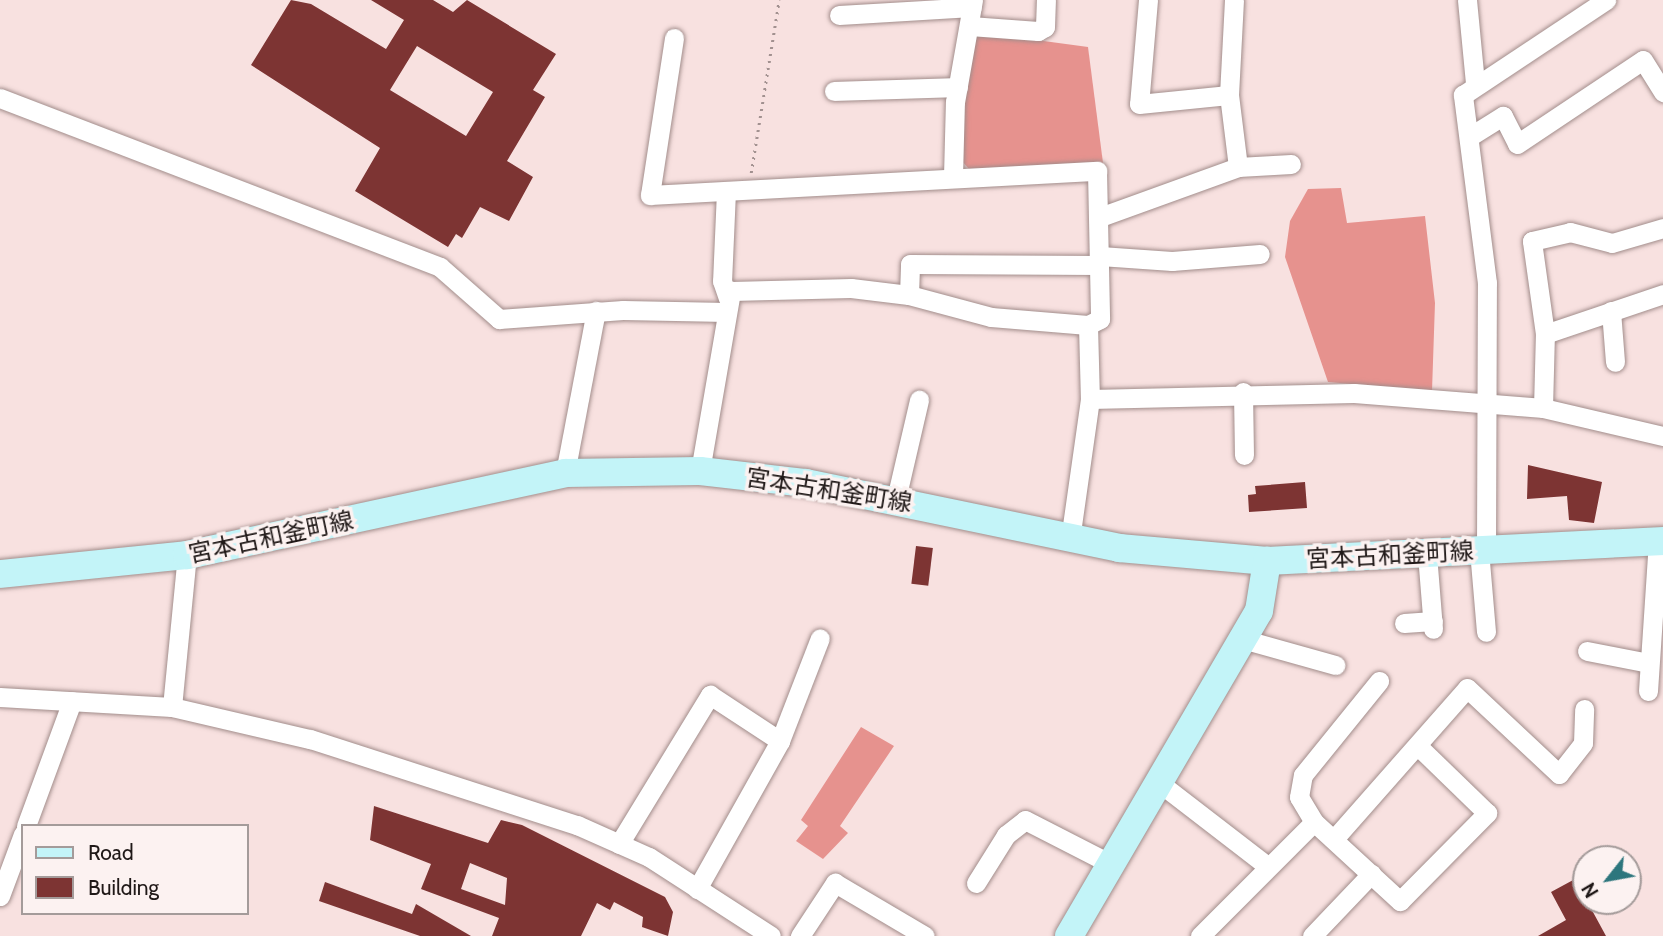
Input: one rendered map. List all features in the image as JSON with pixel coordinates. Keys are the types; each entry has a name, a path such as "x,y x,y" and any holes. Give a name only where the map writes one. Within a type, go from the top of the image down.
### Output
{"street":[{"path":"839,15 972,11 1038,31 1045,27 1046,0"},
{"path":"1147,0 1139,103 1229,95"},
{"path":"1234,0 1229,95 1238,167"},
{"path":"1467,0 1475,83"},
{"path":"1486,632 1483,550 1491,407 1487,283 1463,95 1475,83 1606,0"},
{"path":"953,176 958,87 972,11"},
{"path":"0,98 440,267 499,319 727,304 743,287 909,295 991,317 1088,325 1100,319 1097,171 953,176 650,195 674,38"},
{"path":"1469,137 1503,116 1517,144 1643,60 1663,92"},
{"path":"834,91 958,87"},
{"path":"1100,217 1238,167 1291,164"},
{"path":"700,471 727,304 722,281 726,191"},
{"path":"1542,408 1545,334 1532,241 1570,232 1612,243 1663,228"},
{"path":"909,295 910,264 1172,261 1260,254"},
{"path":"1545,334 1663,294"},
{"path":"565,473 596,311"},
{"path":"1611,312 1615,362"},
{"path":"1070,538 1090,399 1088,325"},
{"path":"1243,392 1244,454"},
{"path":"1090,399 1243,392 1354,393 1491,407 1542,408 1663,436"},
{"path":"896,499 919,400"},
{"name":"宮本古和釜町線","path":"0,575 187,555 565,473 700,471 896,499 1070,538 1267,561 1660,540"},
{"path":"1648,691 1660,540"},
{"path":"1404,622 1433,625 1427,554"},
{"path":"172,707 187,555"},
{"path":"1069,936 1264,598 1267,561"},
{"path":"697,889 780,741 820,638"},
{"path":"1242,639 1335,665"},
{"path":"1587,651 1649,663"},
{"path":"1379,681 1303,775 1298,797 1314,822 1400,901 1487,813 1419,747"},
{"path":"1334,839 1419,747 1468,688 1559,774 1583,743 1584,709"},
{"path":"619,844 710,695 780,741"},
{"path":"0,697 172,707 310,739 619,844 697,889 766,935"},
{"path":"27,824 72,701"},
{"path":"1157,782 1266,865"},
{"path":"976,883 1006,835 1025,820 1111,864"},
{"path":"1200,936 1266,865 1314,822"},
{"path":"0,896 21,839"},
{"path":"1312,936 1371,874"},
{"path":"800,936 835,883 925,936"}],"path":[{"path":"748,189 779,0"}],"shaded area":[{"path":"977,32 1088,47 1103,163 969,169 961,160 962,102"},
{"path":"1341,188 1347,223 1425,216 1435,303 1432,391 1328,382 1285,257 1290,221 1308,189"},
{"path":"861,727 894,746 840,826 848,833 823,859 796,841 808,826 801,820"}],"building":[{"path":"291,0 311,4 386,49 404,20 371,0 433,0 453,12 467,0 556,54 533,90 545,97 507,161 533,177 509,221 480,207 462,238 456,234 448,247 355,191 380,148 251,65","holes":["417,46 493,92 466,136 390,90"]},
{"path":"1528,465 1602,482 1594,523 1569,520 1567,496 1527,499"},
{"path":"1305,482 1307,508 1249,512 1248,495 1256,494 1255,486"},
{"path":"916,546 933,548 928,586 911,584"},
{"path":"374,806 488,843 501,820 522,825 665,897 673,912 668,936 642,927 643,917 614,902 610,910 597,903 581,936 492,936 499,918 421,889 431,864 370,840","holes":["470,863 507,878 505,905 461,889"]},
{"path":"1572,881 1572,915 1595,915 1606,936 1538,936 1566,920 1551,892"},
{"path":"325,882 412,914 416,904 471,936 420,936 319,901"}]}
